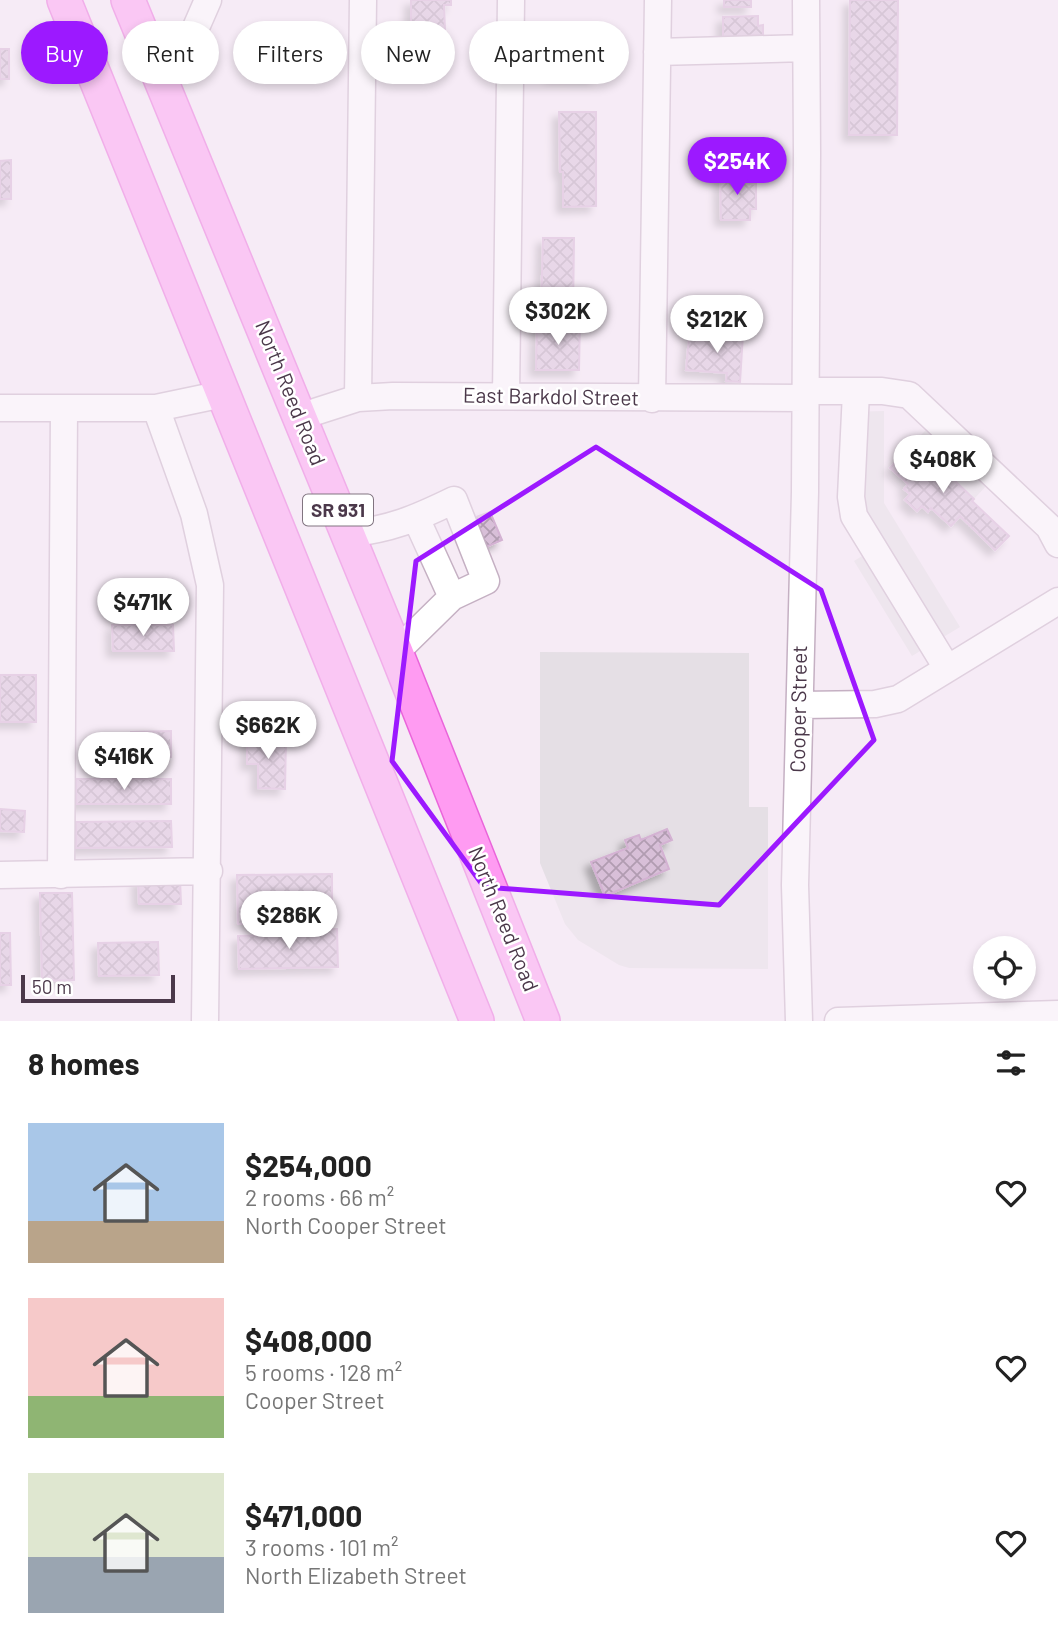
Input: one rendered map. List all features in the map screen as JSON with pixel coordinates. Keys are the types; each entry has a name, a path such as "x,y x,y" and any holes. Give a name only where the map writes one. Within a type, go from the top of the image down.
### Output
{"main road":[{"name":"SR 931","path":"64,0 477,1021"},
{"name":"North Reed Road","path":"128,0 136,21"},
{"name":"North Reed Road","path":"162,84 396,652 543,1021"}],"street":[{"path":"199,21 208,0"},
{"path":"358,398 363,0"},
{"path":"506,396 511,0"},
{"path":"652,399 658,0"},
{"name":"Cooper Street","path":"799,1021 795,885 805,394 806,0"},
{"path":"657,52 806,48"},
{"path":"856,391 851,497 855,516 947,668"},
{"name":"East Barkdol Street","path":"299,417 358,398 393,396 652,399 856,391 909,395 1049,527 1058,544"},
{"path":"0,408 156,408 223,394"},
{"path":"61,875 64,408"},
{"path":"156,408 194,514 211,585 205,1021"},
{"path":"348,534 381,530 416,518 454,500 486,582 452,597 396,652"},
{"path":"416,518 452,597"},
{"path":"800,705 875,704 898,699 1058,601"},
{"path":"0,876 209,871"},
{"path":"838,1021 1058,1014"}],"highlighted area":[{"path":"596,447 821,590 874,740 719,905 484,887 392,761 416,561"}],"shaded area":[{"path":"884,411 884,503 960,627 912,656 854,561 867,553 843,412"},
{"path":"929,427 989,483 974,499 914,442"},
{"path":"540,652 749,653 749,807 768,807 768,969 629,968 619,965 578,940 565,924 540,863"}],"building":[{"path":"411,0 451,0 451,5 444,5 445,21 411,21"},
{"path":"724,0 751,0 751,7 724,7"},
{"path":"850,0 898,0 897,135 849,135"},
{"path":"758,16 758,26 763,25 763,35 723,37 723,17"},
{"path":"0,49 9,49 9,79 0,79"},
{"path":"559,112 596,112 596,206 563,207"},
{"path":"11,160 11,199 0,199 0,161"},
{"path":"720,174 750,174 750,184 756,184 756,209 750,209 750,220 721,220"},
{"path":"543,238 574,238 573,312 541,311"},
{"path":"565,318 580,319 579,370 536,370 537,322 548,322 548,329 565,330"},
{"path":"723,332 743,334 740,382 726,381 727,373 686,370 689,337 723,340"},
{"path":"914,442 1009,536 995,550 960,516 951,526 931,508 928,512 922,506 917,511 905,500 910,494 904,489 908,484 890,468"},
{"path":"490,512 502,540 486,547 473,518"},
{"path":"112,625 173,625 174,651 113,651"},
{"path":"0,675 36,675 36,722 0,722"},
{"path":"171,731 171,757 131,758 131,732"},
{"path":"247,737 286,738 285,789 258,788 258,764 247,764"},
{"path":"76,779 171,779 171,804 76,804"},
{"path":"0,809 25,811 24,832 0,831"},
{"path":"171,821 172,847 76,848 76,822"},
{"path":"667,829 672,840 660,845 669,869 605,896 591,862 628,848 625,840 639,835 641,840"},
{"path":"332,874 332,924 238,924 237,875"},
{"path":"138,879 180,879 181,904 139,904"},
{"path":"40,893 72,893 74,980 42,981"},
{"path":"337,929 338,967 239,969 238,936 314,934 314,930"},
{"path":"0,933 10,933 11,985 0,985"},
{"path":"158,942 159,975 99,976 98,943"}]}
